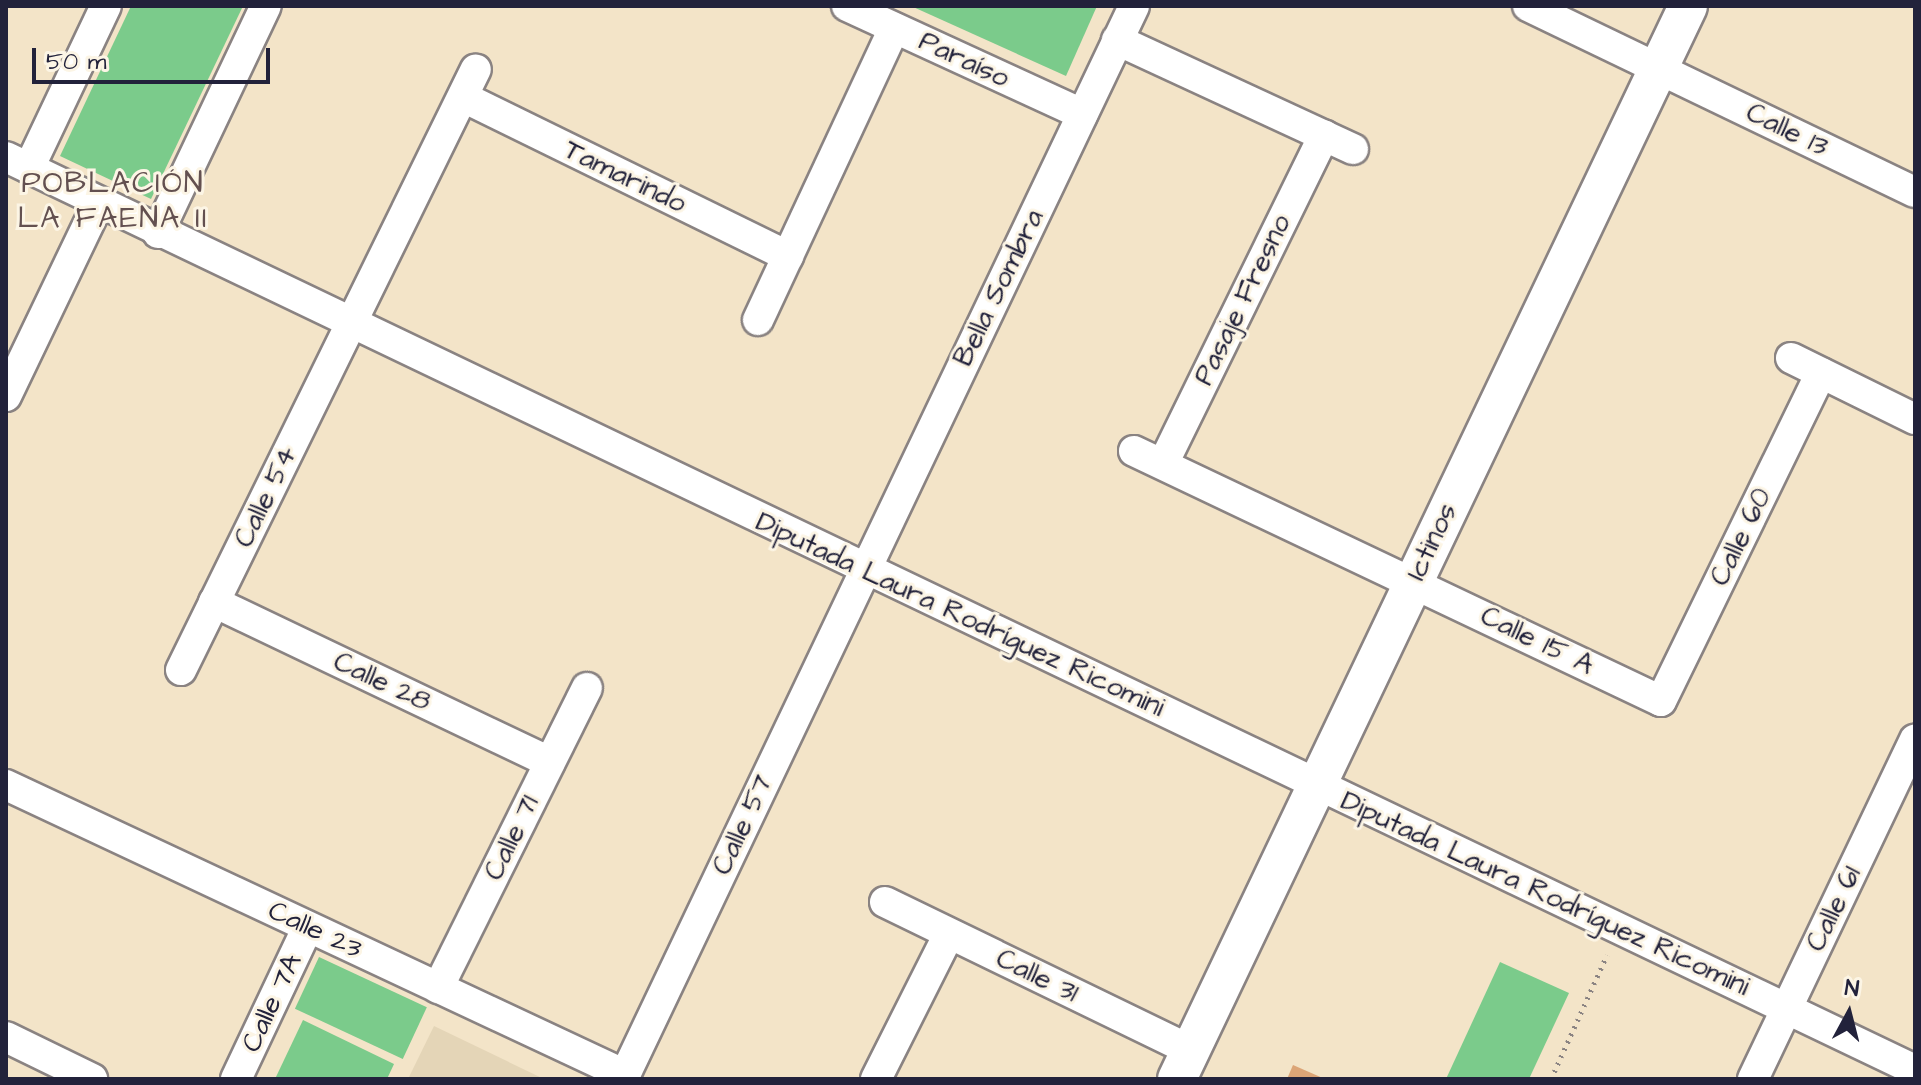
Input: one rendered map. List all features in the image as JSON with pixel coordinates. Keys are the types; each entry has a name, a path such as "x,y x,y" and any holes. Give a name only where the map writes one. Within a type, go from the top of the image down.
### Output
{"street":[{"path":"18,162 106,6"},
{"path":"158,233 266,6"},
{"name":"Paraíso","path":"847,6 1082,114"},
{"name":"Bella Sombra","path":"864,570 1134,6"},
{"name":"Calle 13","path":"1528,6 1915,192"},
{"name":"Ictinos","path":"1184,1065 1688,6"},
{"path":"758,320 894,28"},
{"path":"1117,40 1353,149"},
{"path":"351,324 476,69"},
{"name":"Tamarindo","path":"463,97 788,256"},
{"name":"Pasaje Fresno","path":"1163,464 1324,135"},
{"name":"Diputada Laura Rodríguez Ricomini","path":"18,162 158,233 1915,1070"},
{"path":"6,396 98,204"},
{"name":"Calle 54","path":"181,670 351,324"},
{"path":"1791,358 1915,419"},
{"name":"Calle 60","path":"1661,701 1821,373"},
{"path":"1134,451 1414,581"},
{"name":"Calle 57","path":"624,1077 864,570"},
{"name":"Calle 15 A","path":"1414,581 1661,701"},
{"name":"Calle 28","path":"214,602 550,762"},
{"name":"Calle 71","path":"438,988 587,688"},
{"name":"Calle 61","path":"1753,1079 1915,740"},
{"name":"Calle 23","path":"6,785 624,1077"},
{"name":"Calle 31","path":"885,902 949,934 1184,1065"},
{"name":"Calle 7A","path":"236,1079 308,927"},
{"path":"876,1079 949,934"},
{"path":"6,1037 92,1079"}],"path":[{"path":"1551,1079 1619,929"}],"shaded area":[{"path":"434,1026 544,1079 408,1079"}],"green space":[{"path":"131,6 243,6 151,199 60,156"},
{"path":"911,6 1097,6 1066,76"},
{"path":"319,957 427,1007 403,1059 295,1009"},
{"path":"1500,962 1569,993 1529,1079 1446,1079"},
{"path":"303,1020 394,1064 387,1079 275,1079"}],"building":[{"path":"1293,1065 1325,1079 1287,1079"}],"district":[{"name":"POBLACIÓN LA FAENA II","path":"113,200"}]}
